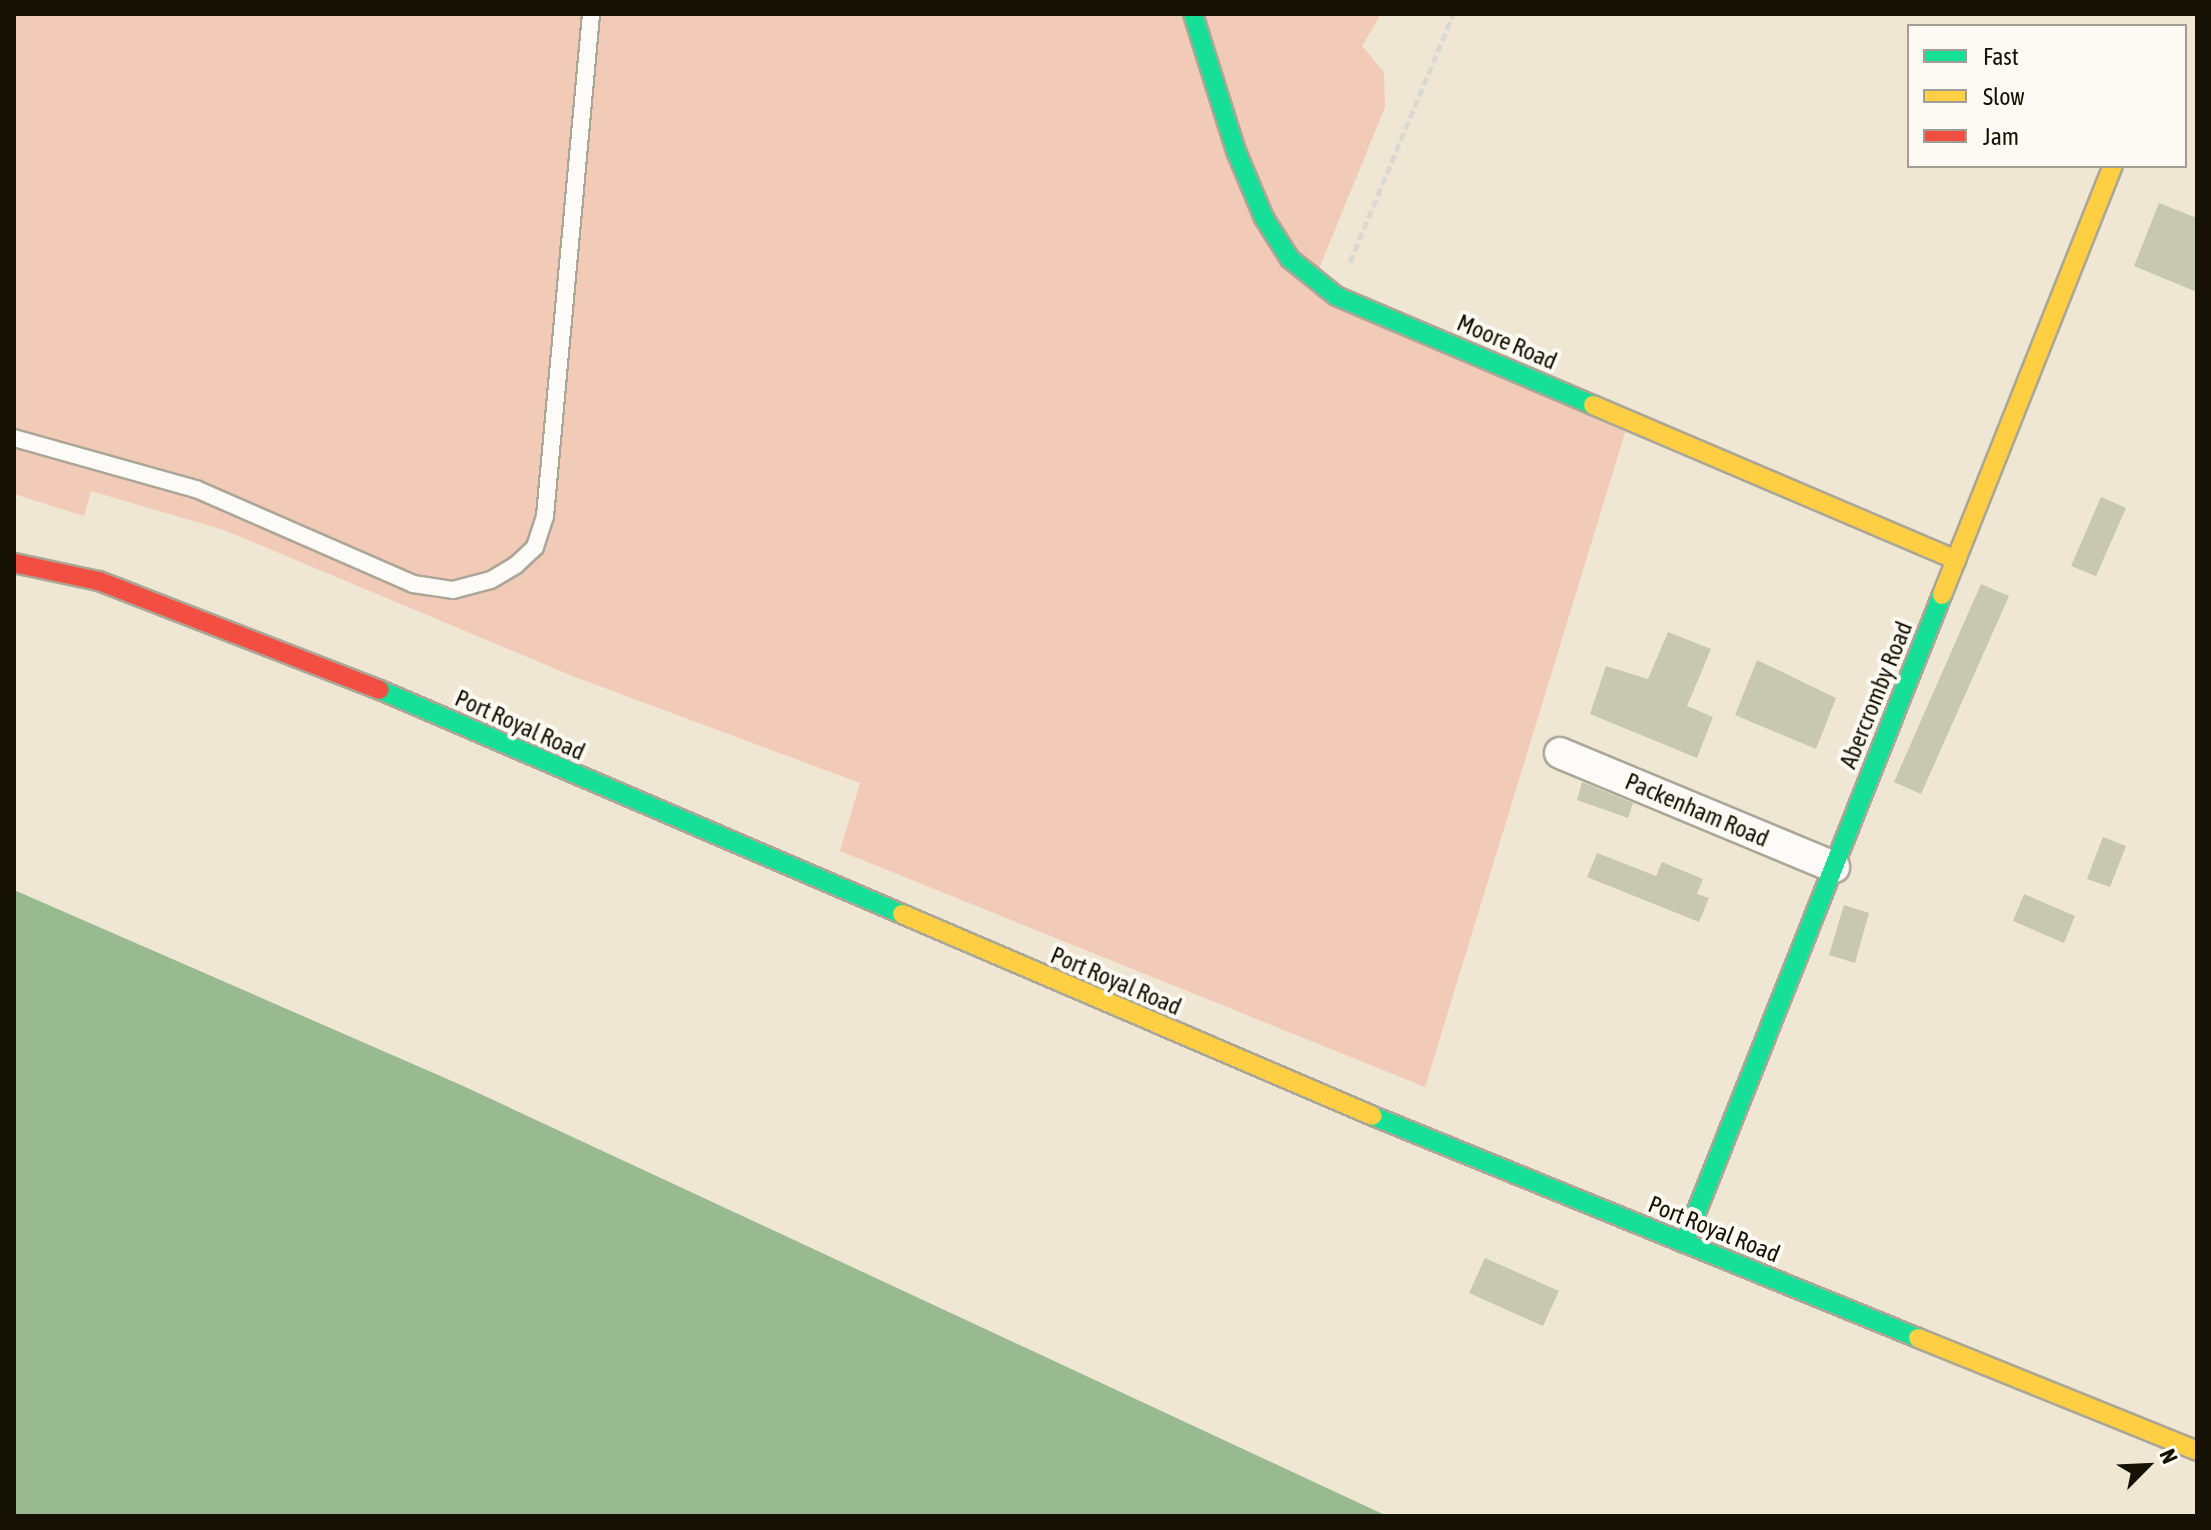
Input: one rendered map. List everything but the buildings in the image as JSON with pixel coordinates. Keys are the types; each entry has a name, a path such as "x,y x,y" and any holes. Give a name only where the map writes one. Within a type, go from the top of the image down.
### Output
{"main road":[{"name":"Moore Road","path":"1193,14 1236,151 1264,218 1290,259 1336,296 1956,560"},
{"name":"Abercromby Road","path":"1684,1243 2112,168"},
{"name":"Port Royal Road","path":"14,563 99,581 378,689 1357,1110 2197,1451"}],"street":[{"name":"Packenham Road","path":"1560,753 1834,867"}],"lane":[{"path":"14,438 196,489 413,584 453,590 491,580 516,565 535,547 545,516 591,14"}],"path":[{"path":"1336,296 1453,14"}],"shaded area":[{"path":"14,14 1381,14 1362,46 1384,72 1385,107 1315,279 1628,423 1425,1087 840,851 860,783 575,677 224,530 91,491 84,516 14,494"},
{"path":"14,890 461,1085 1387,1516 14,1516"}],"traffic: fast":[{"path":"1193,14 1236,151 1264,218 1290,259 1336,296 1593,405"},
{"path":"1684,1243 1942,595"},
{"path":"380,690 902,914"},
{"path":"1373,1116 1918,1338"}],"traffic: slow":[{"path":"1942,595 2112,168"},
{"path":"1593,405 1956,560"},
{"path":"902,914 1373,1116"},
{"path":"1918,1338 2197,1451"}],"traffic: jam":[{"path":"14,563 99,581 380,690"}]}
